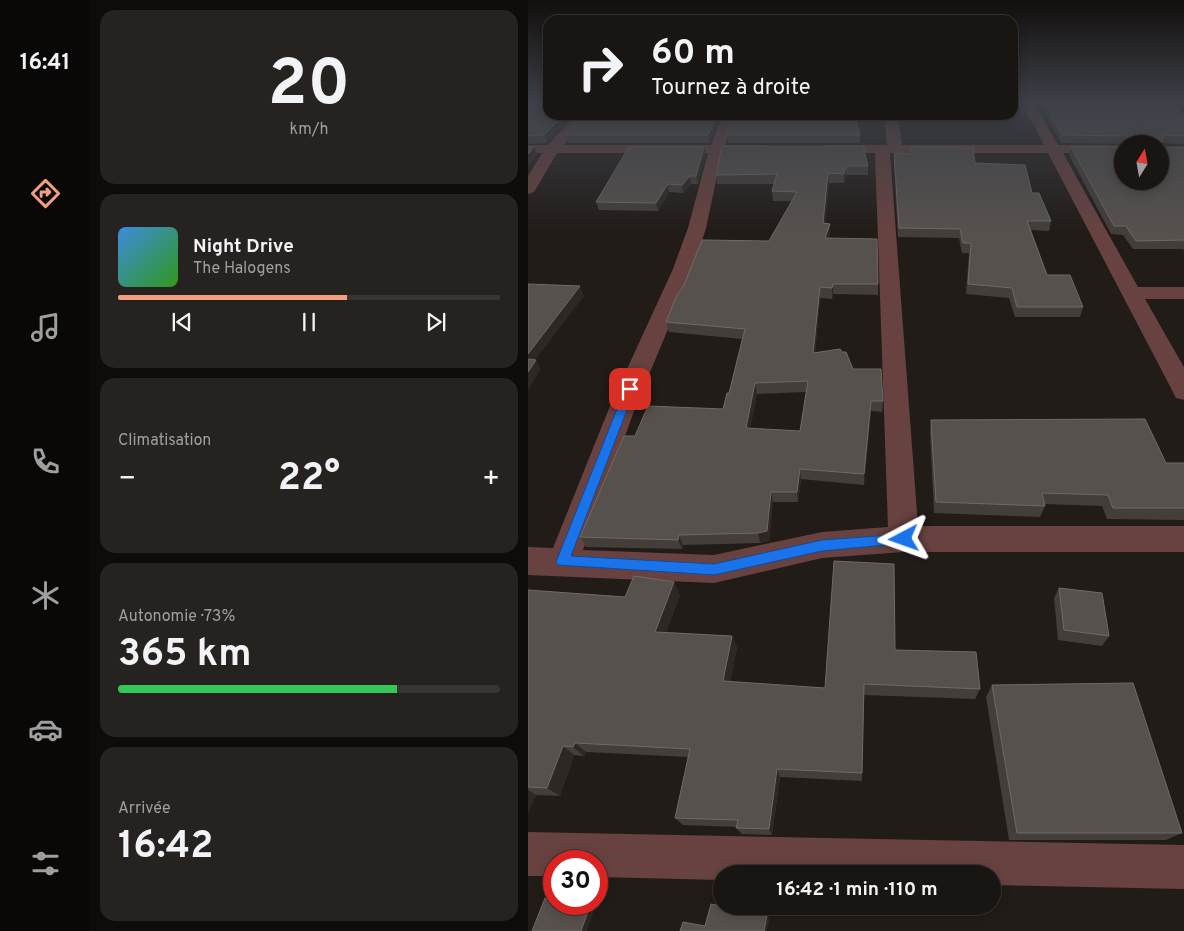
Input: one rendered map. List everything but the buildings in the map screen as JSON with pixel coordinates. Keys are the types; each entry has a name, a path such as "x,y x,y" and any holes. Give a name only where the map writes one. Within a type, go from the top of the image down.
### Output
{"street":[{"path":"528,189 556,144"},
{"path":"563,562 623,406 684,269 697,228 718,144"},
{"path":"889,144 904,539"},
{"path":"1050,144 1130,293 1182,382"},
{"path":"528,149 774,149"},
{"path":"813,149 1114,150"},
{"path":"1130,293 1184,293"},
{"path":"528,561 714,570 822,545 904,539 1184,539"},
{"path":"528,854 1184,867"}],"route":[{"path":"630,389 563,562 714,570 822,545 904,539"}]}
